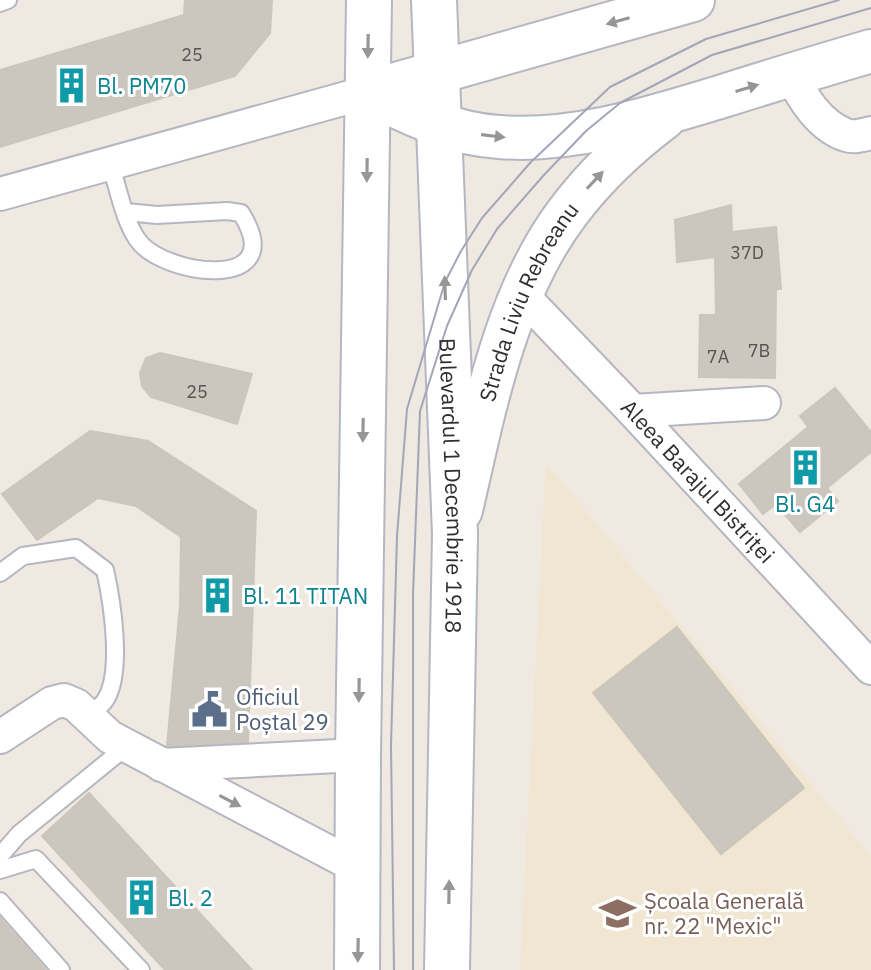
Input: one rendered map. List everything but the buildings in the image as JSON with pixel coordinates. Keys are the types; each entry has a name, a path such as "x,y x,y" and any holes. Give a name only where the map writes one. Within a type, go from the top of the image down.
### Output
{"main road":[{"path":"357,970 369,0"},
{"name":"Bulevardul 1 Decembrie 1918","path":"434,0 455,534 447,970"}],"street":[{"path":"0,194 693,0"},
{"name":"Strada Liviu Rebreanu","path":"368,92 439,125 498,137 529,138 586,131 673,111 871,51"},
{"path":"792,75 800,93 821,118 846,135 871,133"},
{"name":"Strada Liviu Rebreanu","path":"455,534 493,376 522,295 543,252 566,213 616,159 673,111"},
{"name":"Aleea Barajul Bistriței","path":"522,295 871,668"},
{"path":"633,411 764,403"},
{"path":"0,737 52,703 64,700 76,705 110,737 359,868"},
{"path":"161,765 358,755"}],"lane":[{"path":"0,3 8,0"},
{"path":"110,163 126,212 138,241 146,248 191,270 240,268 250,259 252,247 248,224 241,213 157,215 126,212"},
{"path":"0,573 23,556 76,548 105,570 114,608 113,679 105,701 88,716"},
{"path":"0,856 19,834 127,746"},
{"path":"0,870 36,859 141,970"},
{"path":"0,901 61,970"}],"shaded area":[{"path":"546,463 871,856 871,970 520,970"}],"tram line":[{"path":"394,970 391,745 397,536 407,409 445,282 482,218 530,163 610,87 706,39 839,0"},
{"path":"413,970 413,594 420,411 447,326 472,270 497,229 543,176 586,131 620,103 712,55 871,8"}],"place":[{"name":"Bl. PM70","path":"71,86"},
{"name":"Bl. G4","path":"805,468"},
{"name":"Bl. 11 TITAN","path":"217,596"},
{"name":"Oficiul Poștal 29","path":"210,710"},
{"name":"Bl. 2","path":"142,898"},
{"name":"Școala Generală nr. 22 \"Mexic\"","path":"618,914"}]}
